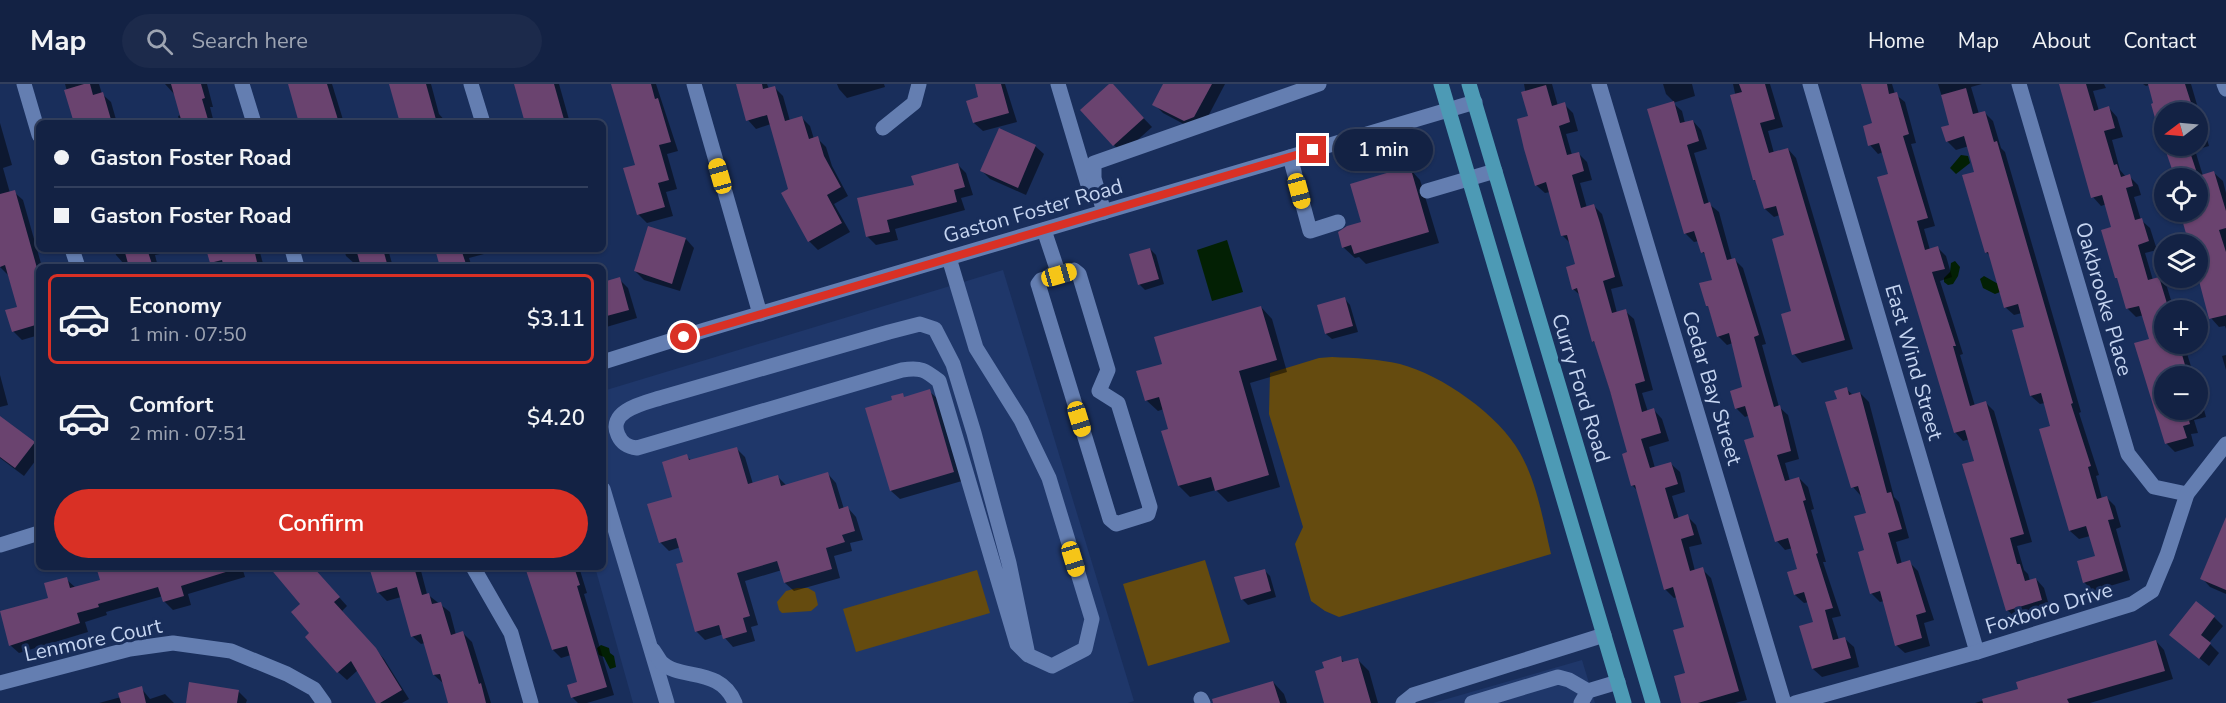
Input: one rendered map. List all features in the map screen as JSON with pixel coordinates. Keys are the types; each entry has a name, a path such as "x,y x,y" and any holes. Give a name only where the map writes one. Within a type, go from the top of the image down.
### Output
{"main road":[{"path":"1441,84 1624,703"},
{"name":"Curry Ford Road","path":"1469,84 1653,703"}],"street":[{"path":"24,84 36,125"},
{"path":"242,84 253,120"},
{"path":"471,84 482,120"},
{"path":"694,84 760,314"},
{"path":"883,128 914,103 919,84"},
{"path":"1058,84 1081,162 1100,213"},
{"path":"1100,213 1094,164 1319,84"},
{"name":"Cedar Bay Street","path":"1599,84 1784,703"},
{"name":"East Wind Street","path":"1810,84 1977,652"},
{"name":"Oakbrooke Place","path":"2019,84 2128,454 2154,487 2187,494"},
{"path":"2224,84 2226,89"},
{"name":"Gaston Foster Road","path":"606,361 1475,102"},
{"path":"1290,157 1310,231 1338,222"},
{"path":"1427,191 1495,171"},
{"path":"1044,230 1059,275"},
{"path":"949,258 976,348 1021,420 1049,478 1092,619 1085,649 1052,666 1028,656 1017,644 939,381 928,372 916,368 902,370 638,448 628,447 620,439 616,429 618,419 624,412 660,398 920,324 935,329 953,364 974,433 1009,563 1028,656"},
{"path":"1073,399 1099,391 1118,403 1150,507 1148,514 1116,524 1110,519 1073,399 1038,284 1041,280 1074,270 1079,274 1108,370 1099,391"},
{"name":"Foxboro Drive","path":"1795,703 1977,652 2132,604 2152,591 2168,555 2187,494 2226,444"},
{"path":"606,499 667,703"},
{"path":"0,545 36,534"},
{"path":"476,570 511,633 531,703"},
{"path":"1402,703 1413,695 1604,635"},
{"path":"648,642 663,663 721,684 735,703"},
{"name":"Lenmore Court","path":"0,683 130,649 173,643 231,651 287,674 314,689 324,703"},
{"path":"1472,703 1558,677 1569,680 1585,697 1618,682"}],"shaded area":[{"path":"1961,155 1968,156 1970,163 1956,174 1950,168"},
{"path":"1227,240 1243,292 1212,301 1197,250"},
{"path":"1955,261 1960,267 1958,276 1953,284 1948,285 1944,282 1944,278 1950,272 1951,263"},
{"path":"1003,270 1134,701 1128,703 633,703 596,570 606,570 606,390"},
{"path":"1984,276 2000,285 2000,292 1995,294 1983,288 1980,279"},
{"path":"1319,358 1383,361 1416,369 1451,387 1484,411 1511,439 1526,465 1539,502 1551,554 1339,617 1311,601 1295,544 1303,527 1269,414 1270,373"},
{"path":"1205,560 1230,642 1148,666 1123,584"},
{"path":"977,570 990,613 856,652 843,609"},
{"path":"808,588 815,592 818,605 811,611 782,613 777,602 786,591"},
{"path":"601,645 609,648 610,653 614,656 616,667 610,669 604,657 599,655 597,648"},
{"path":"1582,660 1595,703 1433,703"}],"building":[{"path":"90,84 93,95 103,92 111,120 73,120 64,90"},
{"path":"171,84 201,84 205,98 202,99 208,120 181,120"},
{"path":"288,84 327,84 338,120 298,120"},
{"path":"389,84 426,84 436,120 399,120"},
{"path":"514,84 554,84 564,120 524,120"},
{"path":"611,84 651,84 655,99 658,98 671,142 659,145 669,180 658,183 665,207 637,215 623,168 635,165"},
{"path":"736,84 762,84 763,89 775,86 785,121 802,116 809,139 818,136 824,156 841,187 827,195 842,223 808,242 781,193 788,189 767,115 746,121"},
{"path":"975,84 1001,84 1009,113 973,123 966,101 978,97"},
{"path":"1109,84 1113,84 1144,118 1113,146 1080,110"},
{"path":"1163,84 1212,84 1194,117 1184,121 1152,105"},
{"path":"1739,84 1765,84 1775,119 1760,123 1769,153 1788,148 1845,340 1792,355 1781,314 1791,311 1772,239 1784,235 1776,206 1764,209 1755,180 1753,180 1730,95 1742,92"},
{"path":"1861,84 1887,84 1889,94 1897,92 1909,134 1903,136 1928,218 1917,221 1925,250 1938,246 1945,269 1932,272 1956,346 1953,346 1970,406 1986,401 2024,534 2010,538 2017,564 2020,564 2025,581 2036,578 2042,600 2006,611 1962,464 1974,461 1965,430 1954,433 1877,177 1888,174 1879,143 1868,146 1863,126 1872,123"},
{"path":"2059,84 2086,84 2094,111 2109,106 2115,128 2104,131 2114,165 2117,164 2121,177 2130,174 2133,186 2126,188 2135,220 2142,218 2149,241 2138,245 2148,280 2154,278 2154,288 2162,288 2166,300 2154,300 2154,354 2182,354 2185,365 2154,366 2154,408 2134,343 2149,339 2139,306 2126,309 2117,278 2115,278 2101,230 2111,227 2102,195 2091,198"},
{"path":"2148,84 2185,84 2191,102 2154,102 2154,114 2151,104 2153,103"},
{"path":"1546,85 1552,106 1565,102 1570,122 1559,126 1567,155 1579,152 1584,171 1572,175 1581,208 1594,204 1615,277 1603,281 1612,313 1626,309 1645,381 1635,384 1642,412 1654,408 1661,433 1641,439 1650,468 1671,462 1678,484 1665,488 1674,519 1688,514 1694,535 1681,539 1690,571 1703,567 1739,691 1698,703 1681,703 1674,676 1685,673 1673,630 1684,627 1673,587 1664,590 1635,485 1631,486 1622,454 1627,452 1610,391 1594,341 1592,342 1577,288 1572,290 1566,267 1575,264 1567,235 1561,236 1546,182 1535,186 1524,149 1517,119 1528,116 1521,92"},
{"path":"1966,88 1973,114 1985,111 1994,142 1997,141 2073,403 2071,404 2091,466 2088,467 2097,499 2107,496 2114,519 2108,520 2123,571 2083,583 2077,561 2095,556 2086,526 2069,531 2039,429 2050,426 2041,393 2030,396 2012,330 2024,327 2018,304 2004,308 1988,252 1985,253 1962,175 1974,172 1964,136 1946,142 1941,127 1949,125 1941,95"},
{"path":"1674,101 1680,123 1693,120 1699,141 1687,145 1704,204 1710,202 1727,260 1735,258 1759,335 1754,337 1774,407 1780,405 1791,451 1777,455 1785,481 1799,477 1806,500 1803,501 1818,553 1816,554 1833,608 1825,610 1833,640 1845,637 1851,658 1812,669 1799,626 1813,622 1804,592 1794,595 1787,572 1797,569 1788,538 1775,542 1744,440 1754,437 1745,406 1735,409 1730,391 1742,387 1729,333 1717,337 1699,283 1712,280 1704,252 1701,253 1694,231 1684,234 1647,109"},
{"path":"999,128 1036,145 1018,188 980,171"},
{"path":"2167,156 2191,156 2195,168 2172,168"},
{"path":"958,163 965,187 954,190 957,202 887,220 890,232 866,237 857,198 914,185 911,176"},
{"path":"1410,166 1429,232 1354,254 1351,245 1342,248 1338,232 1347,226 1361,222 1350,184"},
{"path":"2214,171 2226,211 2226,228 2219,230 2226,252 2226,315 2209,319 2208,300 2204,300 2201,288 2208,288 2208,234 2186,234 2183,222 2208,222 2208,173"},
{"path":"15,190 36,264 36,325 12,332 5,310 17,307 5,265 0,267 0,194"},
{"path":"648,226 686,238 672,284 634,271"},
{"path":"1150,248 1159,279 1138,285 1129,254"},
{"path":"125,252 148,252 152,264 128,264"},
{"path":"207,252 255,252 257,262 223,264 222,260 210,263"},
{"path":"357,252 384,252 387,264 360,264"},
{"path":"436,252 462,252 466,264 439,264"},
{"path":"620,277 629,310 606,316 606,281"},
{"path":"1345,297 1353,326 1325,334 1317,305"},
{"path":"1261,306 1277,360 1239,371 1269,475 1215,491 1211,477 1178,486 1161,431 1168,429 1159,397 1145,401 1136,371 1162,364 1154,337"},
{"path":"1847,387 1849,395 1860,392 1887,493 1891,492 1902,529 1888,533 1897,564 1910,560 1926,612 1916,615 1922,638 1895,646 1880,591 1870,594 1858,552 1864,550 1854,516 1866,513 1858,486 1851,488 1825,402 1837,399 1834,391"},
{"path":"930,389 954,472 890,491 865,408 892,400 891,396 903,393 904,397"},
{"path":"0,416 35,442 15,468 0,457"},
{"path":"2158,420 2189,420 2190,424 2183,426 2187,438 2165,444"},
{"path":"737,447 748,484 778,475 781,486 828,472 839,509 848,506 855,531 842,535 845,542 826,548 832,569 784,583 777,561 737,573 750,616 743,618 747,632 723,639 719,625 695,632 676,564 683,562 676,538 659,543 647,504 672,497 662,462 687,454 689,460"},
{"path":"2226,517 2226,590 2200,579"},
{"path":"1265,569 1271,591 1241,600 1234,577"},
{"path":"97,570 229,571 181,586 184,596 163,602 158,587 98,604 99,607 77,613 80,623 9,646 0,611 48,598 44,583 67,577 70,588 100,580"},
{"path":"272,570 316,570 340,597 334,602 376,648 402,690 376,703 351,661 337,673 305,637 309,633 291,612 300,604"},
{"path":"370,570 415,570 422,595 429,593 432,604 441,602 451,635 463,631 486,703 448,703 440,674 433,675 421,634 411,637 397,587 377,593"},
{"path":"526,570 575,570 580,585 577,586 607,687 571,698 567,685 577,682 567,646 552,650"},
{"path":"2196,601 2215,616 2201,635 2211,643 2199,659 2169,635"},
{"path":"2156,640 2165,671 2067,699 2069,703 1983,703 1982,699 2018,689 2016,682"},
{"path":"1341,656 1342,662 1358,658 1371,703 1324,703 1315,671 1324,668 1322,662"},
{"path":"1273,681 1280,703 1213,703 1212,699"},
{"path":"189,682 239,690 237,703 186,703"},
{"path":"142,686 146,703 121,703 118,693"}],"route":[{"path":"684,337 1313,150"}]}
